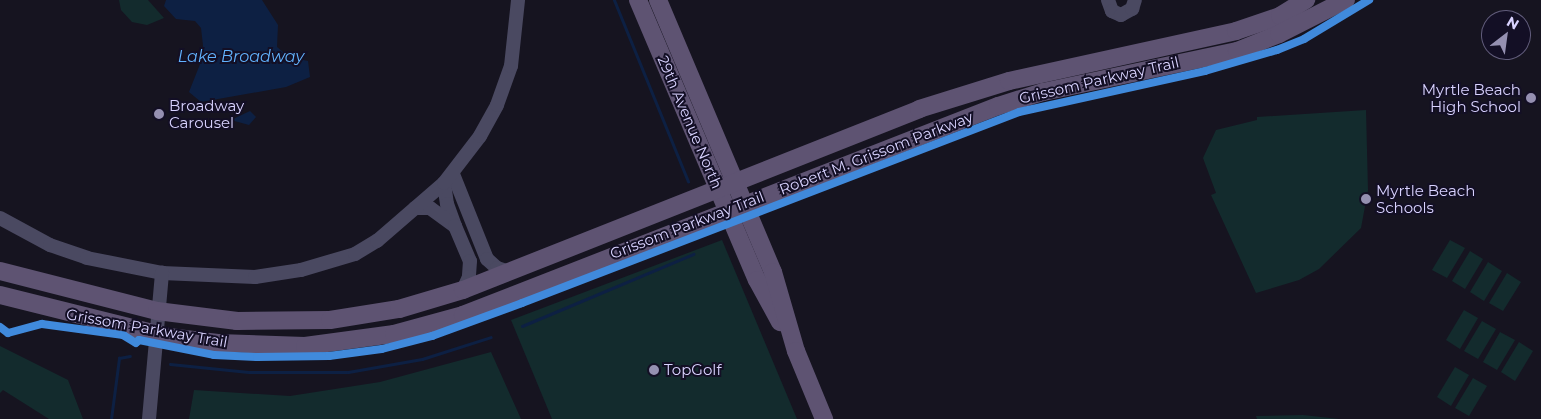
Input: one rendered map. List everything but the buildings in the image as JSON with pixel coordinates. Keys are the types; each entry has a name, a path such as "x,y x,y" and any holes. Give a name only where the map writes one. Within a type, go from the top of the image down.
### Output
{"main road":[{"name":"29th Avenue North","path":"638,0 757,280 796,351"},
{"name":"29th Avenue North","path":"658,0 773,272 796,351 824,419"},
{"name":"Robert M. Grissom Parkway","path":"0,271 157,311 237,321 311,321 390,311 463,290 736,184 919,110 1010,81 1236,31 1280,16 1306,0"},
{"name":"Robert M. Grissom Parkway","path":"0,295 155,333 265,347 344,343 394,334 463,315 727,210 998,106 1043,92 1237,50 1279,34 1346,0"}],"street":[{"path":"0,218 50,245 87,258 162,273 255,277 332,262 355,254 377,241 449,178 489,121 505,84 516,38 518,0"},
{"path":"1108,0 1112,11 1121,15 1132,9 1135,0"},
{"path":"449,178 447,204 470,261 469,277 463,290"},
{"path":"449,178 487,259 497,268 510,272"},
{"path":"415,208 430,208 455,226"},
{"path":"149,419 155,333 162,273"}],"green space":[{"path":"119,0 148,0 164,18 147,25 132,22 121,10"},
{"path":"1366,110 1368,190 1361,228 1319,269 1299,280 1256,293 1211,195 1216,193 1203,158 1216,130 1257,120 1257,117"},
{"name":"TopGolf","path":"722,240 797,419 552,419 511,320"},
{"path":"1450,240 1465,248 1447,278 1432,270"},
{"path":"1470,251 1483,259 1465,289 1452,281"},
{"path":"1488,262 1502,271 1484,301 1470,292"},
{"path":"1507,273 1521,282 1503,311 1489,303"},
{"path":"1464,310 1478,318 1460,349 1446,340"},
{"path":"1482,321 1496,329 1478,359 1464,351"},
{"path":"1500,332 1515,340 1497,370 1483,362"},
{"path":"1519,342 1533,351 1515,381 1501,372"},
{"path":"0,346 68,380 83,419 49,419 3,390 0,393"},
{"path":"491,352 521,419 189,419 194,390 290,396 380,382"},
{"path":"1455,367 1469,375 1451,406 1437,397"},
{"path":"1473,378 1487,386 1469,416 1455,408"},
{"path":"1303,415 1339,419 1257,419 1256,416"}],"water":[{"name":"Lake Broadway","path":"166,0 262,0 278,25 277,47 289,57 308,61 310,77 286,87 201,102 189,92 204,54 201,28 195,21 176,19 164,6"},
{"path":"250,111 256,117 249,125 231,120"}],"waterway":[{"path":"614,0 688,181"},
{"path":"522,326 693,254"},
{"path":"170,364 249,372 348,372 422,359 491,337"},
{"path":"111,419 119,358 130,356"}],"cycle path":[{"name":"Grissom Parkway Trail","path":"0,327 8,333 42,324 123,335 136,343 139,340 214,355 257,357 329,356 382,349 432,336 522,303 1019,112 1205,71 1277,50 1304,39 1369,0"}],"place":[{"name":"Myrtle Beach High School","path":"1531,98"},
{"name":"Broadway Carousel","path":"159,114"},
{"name":"Myrtle Beach Schools","path":"1366,199"},
{"name":"TopGolf","path":"654,370"}]}
